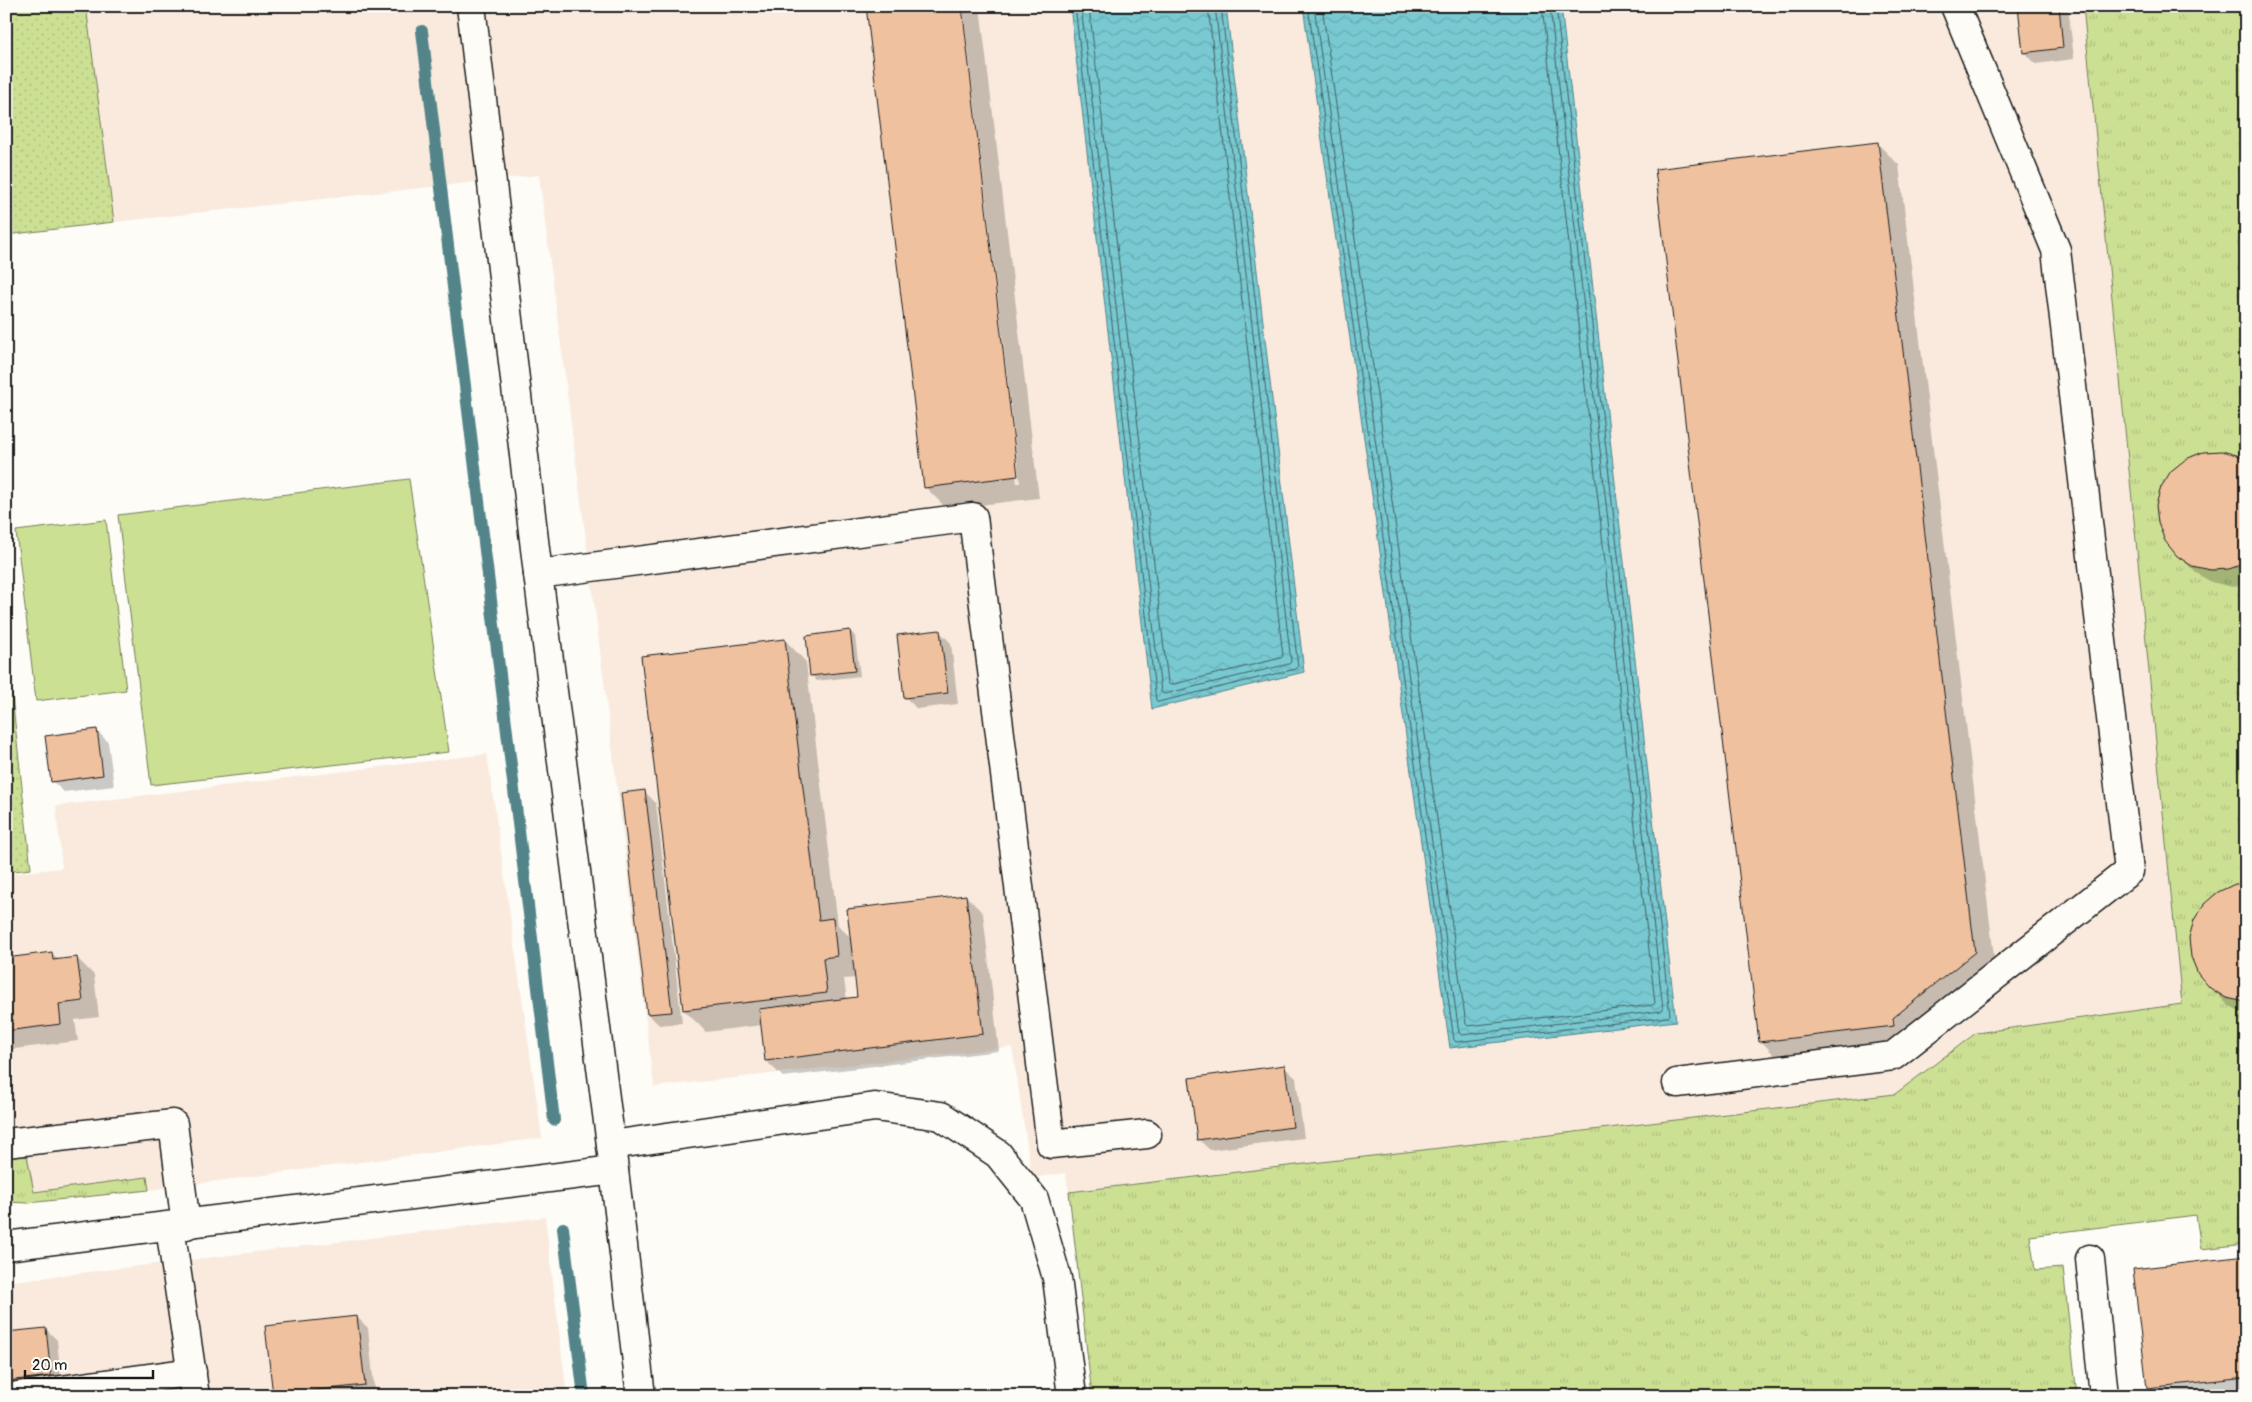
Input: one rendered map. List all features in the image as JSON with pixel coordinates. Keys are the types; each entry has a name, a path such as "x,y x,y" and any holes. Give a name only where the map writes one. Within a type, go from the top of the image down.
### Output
{"street":[{"path":"471,6 538,574 641,1396"},
{"path":"1677,1083 1894,1056 2129,871 2056,250 1955,6"},
{"path":"538,574 973,518 1050,1144 1147,1134"},
{"path":"6,1246 178,1226 612,1157 875,1107 941,1116 998,1154 1034,1199 1057,1278 1072,1396"},
{"path":"6,1143 173,1124 178,1226 193,1384 17,1396"},
{"path":"2090,1259 2104,1396"}],"shaded area":[{"path":"86,6 2083,6 2182,1004 1976,1033 1896,1094 1069,1192 1065,1173 1032,1178 1012,1047 654,1087 539,175 114,222"},
{"path":"487,754 542,1138 149,1190 28,1203 6,1202 6,874 62,868 56,806"},
{"path":"545,1217 567,1396 6,1396 6,1282"}],"green space":[{"path":"6,6 86,6 114,222 6,235"},
{"path":"2083,6 2246,6 2246,1244 2201,1249 2196,1215 2030,1236 2035,1270 2063,1268 2077,1396 1092,1396 1069,1192 1895,1094 1976,1033 2182,1004"},
{"path":"409,479 449,752 151,785 118,515"},
{"path":"106,520 126,690 36,701 16,531"},
{"path":"6,642 31,869 6,872"},
{"path":"27,1156 34,1192 147,1177 149,1190 28,1203 6,1202 6,1158"}],"water":[{"path":"1070,6 1226,6 1304,672 1152,709"},
{"path":"1303,6 1561,6 1676,1021 1450,1048"}],"building":[{"path":"866,6 962,6 1018,476 924,488"},
{"path":"2018,6 2059,6 2063,48 2023,53"},
{"path":"1878,142 1975,952 1893,1018 1894,1026 1759,1042 1655,169"},
{"path":"2222,451 2246,459 2246,563 2229,569 2211,570 2192,566 2177,556 2165,541 2158,523 2156,505 2161,487 2171,471 2186,459 2203,452"},
{"path":"850,630 855,671 810,676 806,636"},
{"path":"940,630 948,693 904,698 897,635"},
{"path":"785,639 819,920 833,918 837,956 823,958 827,993 683,1010 641,656"},
{"path":"97,729 103,775 51,782 45,736"},
{"path":"645,790 672,1012 647,1014 621,793"},
{"path":"2235,884 2246,884 2246,1002 2226,998 2210,988 2198,974 2191,957 2189,938 2194,920 2204,904 2218,892"},
{"path":"966,895 983,1034 765,1061 759,1009 857,997 847,909"},
{"path":"52,952 53,960 77,957 83,1001 59,1004 61,1024 6,1031 6,958"},
{"path":"1285,1065 1293,1127 1197,1140 1189,1078"},
{"path":"2246,1256 2246,1377 2147,1388 2133,1269"},
{"path":"357,1316 365,1385 273,1395 265,1326"},
{"path":"46,1328 51,1376 6,1381 6,1332"}],"waterway":[{"path":"422,31 554,1120"},
{"path":"563,1228 584,1396"}]}
